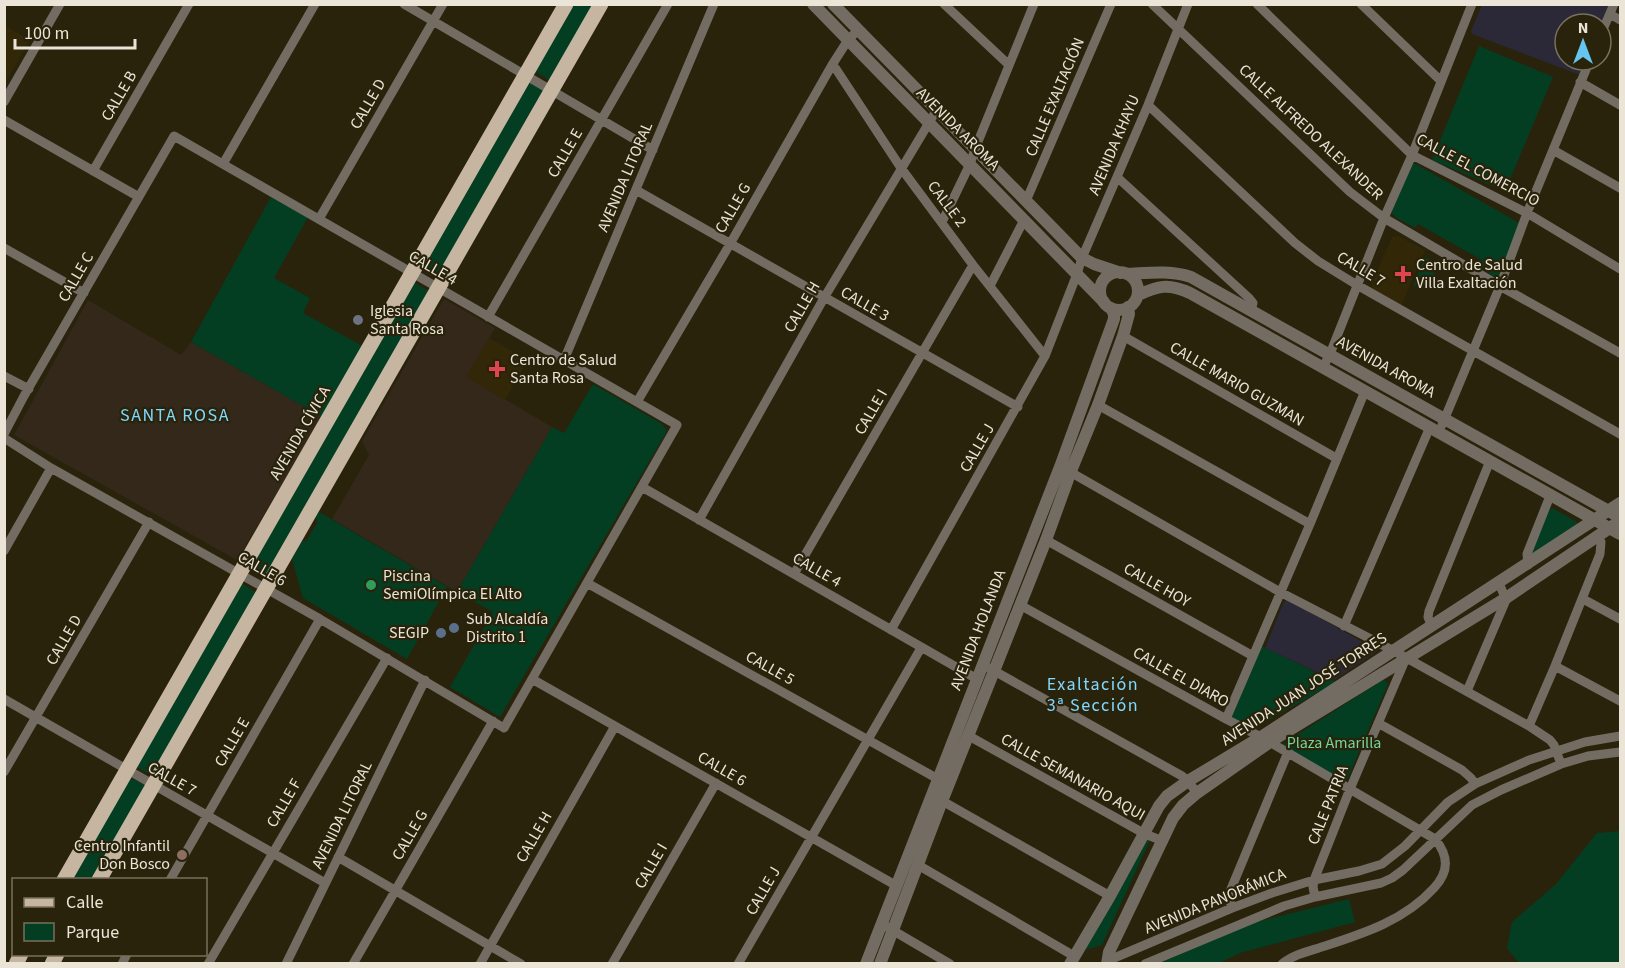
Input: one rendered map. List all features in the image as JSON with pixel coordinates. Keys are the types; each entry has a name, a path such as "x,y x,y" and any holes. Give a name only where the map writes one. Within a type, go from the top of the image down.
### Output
{"main road":[{"name":"AVENIDA CÍVICA","path":"65,878 566,4"},
{"path":"100,878 601,4"}],"street":[{"path":"4,102 60,4"},
{"name":"CALLE B","path":"93,171 189,4"},
{"path":"223,164 315,4"},
{"path":"404,4 653,150"},
{"name":"CALLE D","path":"319,219 443,4"},
{"name":"CALLE E","path":"488,317 668,4"},
{"name":"AVENIDA LITORAL","path":"564,360 714,4"},
{"name":"AVENIDA AROMA","path":"813,4 1108,305"},
{"name":"AVENIDA AROMA","path":"833,4 1082,258 1124,273 1164,272 1191,277 1609,511 1618,525"},
{"path":"945,4 1009,65"},
{"path":"942,222 970,164 1034,4"},
{"name":"CALLE EXALTACIÓN","path":"1026,201 1112,4"},
{"name":"CALLE ALFREDO ALEXANDER","path":"1152,4 1350,192 1384,218 1620,353"},
{"name":"AVENIDA KHAYU","path":"1077,274 1188,4"},
{"name":"CALLE EL COMERCIO","path":"1257,4 1412,155 1527,213 1620,269"},
{"path":"1360,4 1441,81"},
{"path":"1323,367 1412,155 1471,5"},
{"name":"CALLE G","path":"637,402 832,65 848,40 858,30"},
{"name":"CALLE 2","path":"832,65 901,168 973,265 1045,356"},
{"path":"1344,626 1434,430 1445,418 1585,72"},
{"path":"1580,82 1620,105"},
{"name":"CALLE 7","path":"1148,105 1295,243 1318,261 1620,434"},
{"name":"CALLE H","path":"699,520 824,298 936,111"},
{"path":"4,120 139,197"},
{"name":"CALLE 4","path":"174,136 677,425 642,487 977,679"},
{"name":"CALLE C","path":"4,436 28,389 174,136"},
{"path":"1552,150 1620,188"},
{"path":"1117,177 1249,298 1253,303 1251,310"},
{"name":"CALLE 3","path":"636,190 1018,407"},
{"path":"990,286 1024,220"},
{"path":"4,248 84,293"},
{"name":"CALLE I","path":"794,574 973,265"},
{"path":"1115,273 1124,273 1131,276 1137,285 1138,295 1128,307 1117,309 1108,305 1101,290 1105,279 1115,273"},
{"name":"CALLE J","path":"891,630 1045,356 1077,274"},
{"name":"AVENIDA AROMA","path":"1138,295 1160,287 1182,289 1594,520 1618,525"},
{"name":"AVENIDA HOLANDA","path":"880,963 897,886 937,798 969,736 1046,540 1065,469 1112,325 1114,315 1108,305"},
{"name":"AVENIDA HOLANDA","path":"866,963 918,865 937,798 938,779 977,679 1065,469 1098,405 1124,333 1128,307"},
{"path":"1112,325 1124,333"},
{"name":"CALLE MARIO GUZMAN","path":"1124,333 1336,458"},
{"path":"4,376 28,389"},
{"path":"1226,719 1365,391"},
{"path":"1098,405 1310,524"},
{"name":"CALLE 6","path":"4,436 51,468 240,573 504,728 532,679 897,886"},
{"path":"1431,625 1428,617 1429,611 1490,461"},
{"path":"4,551 51,468"},
{"path":"1065,469 1280,592 1394,651 1529,726 1551,740 1561,765"},
{"path":"532,679 642,487"},
{"path":"1528,565 1527,554 1550,496"},
{"name":"AVENIDA JUAN JOSÉ TORRES","path":"1104,963 1173,818 1197,793 1265,739 1431,625 1528,565 1620,503"},
{"name":"CALLE D","path":"4,772 149,522"},
{"name":"AVENIDA JUAN JOSÉ TORRES","path":"1072,960 1159,806 1167,796 1188,781 1406,658 1506,598 1597,536 1618,525"},
{"path":"1529,726 1600,554 1601,542 1597,536"},
{"name":"CALLE HOY","path":"1046,540 1253,656"},
{"name":"CALLE 5","path":"587,583 938,779"},
{"path":"1467,691 1506,598 1499,583"},
{"path":"1583,599 1620,620"},
{"name":"CALLE EL DIARO","path":"1020,605 1265,739 1435,839"},
{"name":"CALLE E","path":"171,878 320,619"},
{"name":"CALLE J","path":"738,963 921,648"},
{"name":"CALLE F","path":"208,963 387,658"},
{"name":"CALE PATRIA","path":"1315,897 1314,880 1406,658"},
{"path":"983,665 1188,781 1197,793"},
{"path":"1555,666 1620,701"},
{"name":"AVENIDA LITORAL","path":"286,963 425,680"},
{"name":"CALLE 7","path":"4,699 325,883"},
{"name":"CALLE G","path":"353,963 493,721"},
{"path":"1378,723 1462,770 1475,784"},
{"name":"CALLE H","path":"480,963 615,726"},
{"name":"CALLE SEMANARIO AQUI","path":"969,736 1145,834 1163,841"},
{"name":"AVENIDA PANORÁMICA","path":"1104,963 1272,893 1314,880 1382,864 1404,846 1448,801 1475,784 1507,768 1556,751 1586,742 1620,736"},
{"path":"1232,908 1231,889 1288,752"},
{"name":"AVENIDA PANORÁMICA","path":"1145,963 1273,910 1392,878 1472,805 1561,765 1588,756 1620,752"},
{"name":"CALLE I","path":"612,963 716,783"},
{"path":"937,798 1110,896"},
{"path":"1282,963 1292,957 1395,920 1422,902 1441,881 1445,872 1443,852 1435,839"},
{"path":"338,857 521,963"},
{"path":"918,865 1072,960"},
{"path":"887,927 950,963"}],"shaded area":[{"path":"1482,5 1609,5 1606,12 1553,12 1553,65 1472,34 1471,31"},
{"path":"5,26 30,40 5,83"},
{"path":"1398,236 1425,250 1401,306 1372,290 1372,284 1392,237"},
{"path":"444,299 495,328 467,377 552,427 457,592 332,519 369,455 362,441"},
{"path":"88,300 181,355 191,342 322,417 237,560 14,435"},
{"name":"Centro de Salud Santa Rosa","path":"489,338 528,360 505,400 466,377"},
{"path":"1288,600 1375,649 1376,652 1334,680 1265,648 1284,602"}],"green space":[{"path":"571,5 593,5 549,80 533,70"},
{"path":"1479,46 1553,77 1505,191 1432,160"},
{"path":"527,81 543,90 438,274 422,265"},
{"path":"1412,162 1519,223 1499,275 1495,277 1479,267 1482,260 1418,224 1415,228 1395,217 1391,211"},
{"path":"271,197 308,217 274,278 310,298 303,313 364,347 322,417 191,342"},
{"path":"1425,257 1439,264 1426,291 1413,285"},
{"path":"413,282 429,291 266,576 249,566"},
{"path":"593,384 662,424 667,431 500,717 450,687 493,612 457,592 552,427 564,433"},
{"path":"1552,508 1577,522 1577,528 1531,556 1531,550 1547,511"},
{"name":"Piscina SemiOlímpica El Alto","path":"319,512 447,587 407,659 303,598 292,559 302,541 307,540 317,523 316,516"},
{"path":"241,583 257,593 151,775 135,766"},
{"name":"Plaza Amarilla","path":"1261,646 1336,682 1251,730 1233,719 1232,715"},
{"name":"Plaza Amarilla","path":"1383,680 1388,684 1346,782 1281,745"},
{"path":"129,777 146,786 93,878 71,878"},
{"path":"1620,831 1620,963 1519,963 1507,948 1512,922 1556,884 1597,833"},
{"path":"1144,838 1150,840 1102,945 1078,952"},
{"path":"1349,899 1355,922 1240,953 1219,963 1158,964 1244,925"}],"place":[{"name":"Centro de Salud Villa Exaltación","path":"1403,274"},
{"name":"Iglesia Santa Rosa","path":"358,320"},
{"name":"Centro de Salud Santa Rosa","path":"497,369"},
{"name":"Piscina SemiOlímpica El Alto","path":"371,585"},
{"name":"Sub Alcaldía Distrito 1","path":"454,628"},
{"name":"SEGIP","path":"441,633"},
{"name":"Centro Infantil Don Bosco","path":"182,855"}],"district":[{"name":"SANTA ROSA","path":"175,415"},
{"name":"Exaltación 3ª Sección","path":"1093,694"}]}
